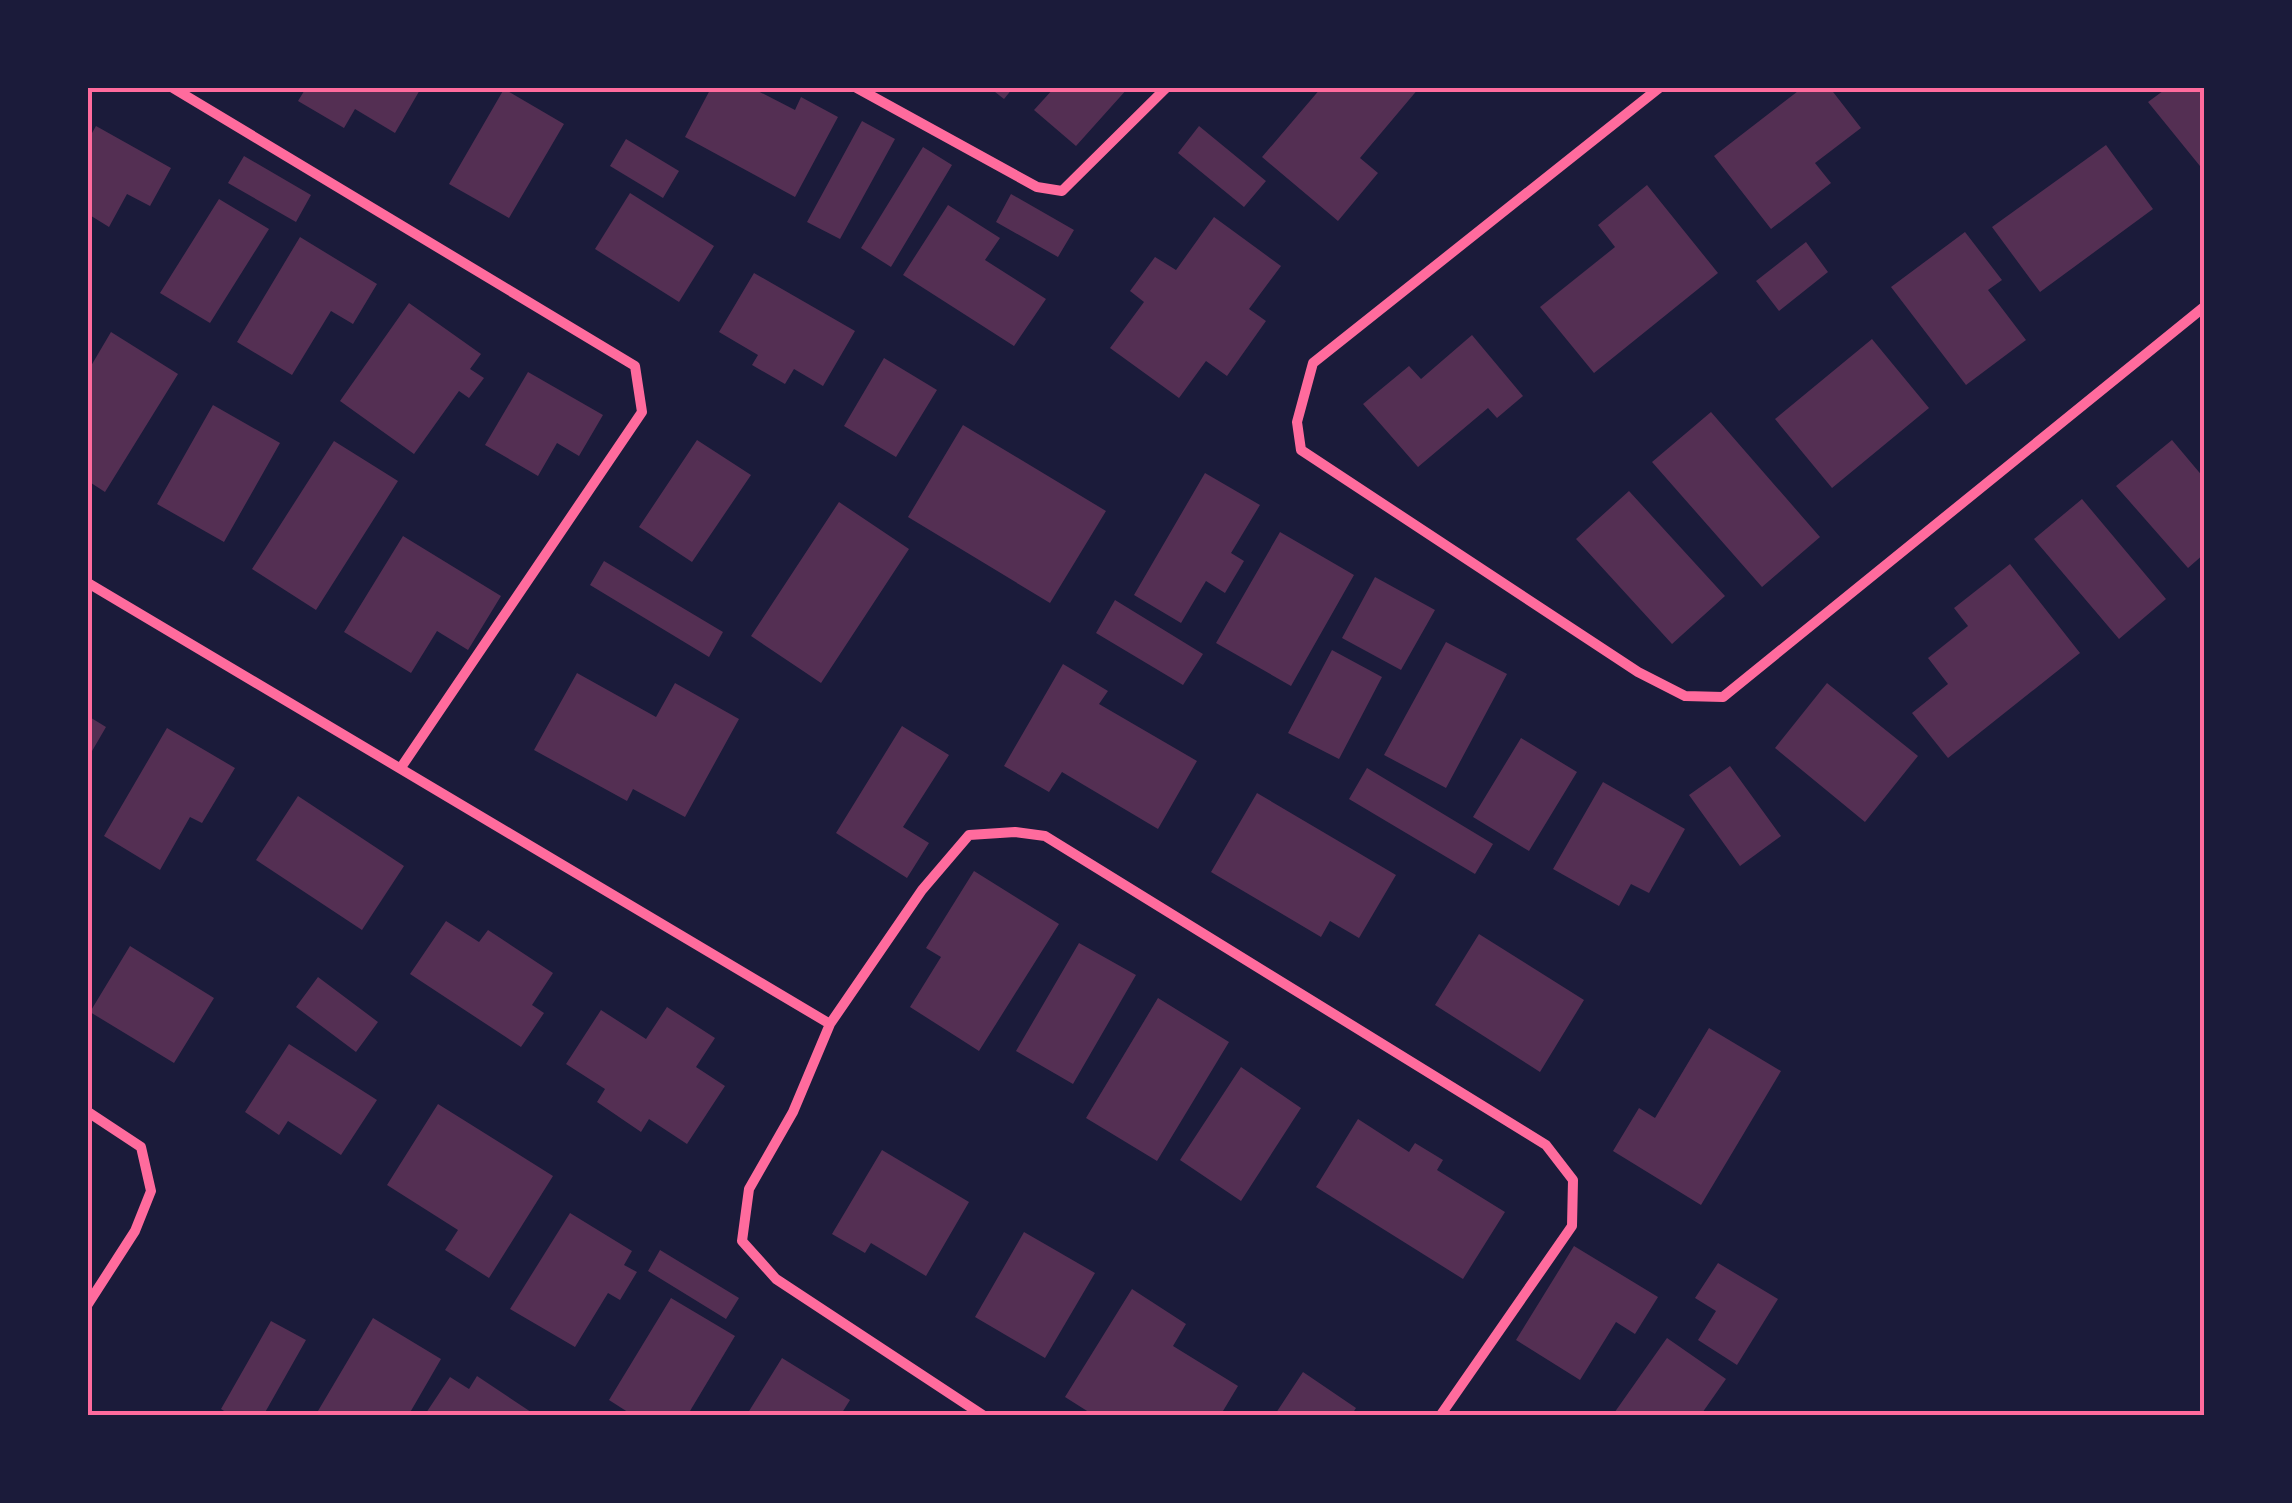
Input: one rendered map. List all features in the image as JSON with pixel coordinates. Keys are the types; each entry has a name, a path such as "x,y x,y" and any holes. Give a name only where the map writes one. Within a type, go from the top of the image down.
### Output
{"street":[{"path":"174,88 635,366 642,412 402,766"},
{"path":"857,88 1037,187 1062,191 1166,88"},
{"path":"1659,88 1313,363 1297,422 1301,450 1638,672 1685,696 1723,697 2204,307"},
{"path":"88,582 830,1024"},
{"path":"984,1416 776,1279 742,1241 749,1190 793,1112 830,1024 922,890 968,835 1015,832 1045,836 1546,1145 1572,1180 1572,1226 1440,1416"},
{"path":"88,1112 141,1147 152,1191 135,1231 88,1304"}],"building":[{"path":"306,88 421,88 395,133 355,109 344,128 298,101"},
{"path":"711,88 752,88 795,110 801,97 838,117 795,197 685,137"},
{"path":"990,88 1013,88 1004,99"},
{"path":"1054,88 1128,88 1076,146 1034,110"},
{"path":"1321,88 1419,88 1360,158 1378,173 1338,221 1262,157"},
{"path":"1802,88 1830,88 1861,128 1815,163 1831,183 1771,229 1714,156"},
{"path":"2167,88 2204,88 2204,171 2148,102"},
{"path":"504,89 564,124 509,218 449,184"},
{"path":"862,121 895,139 840,239 807,222"},
{"path":"96,126 171,168 150,206 127,194 109,227 88,214 88,140"},
{"path":"1199,126 1266,181 1244,207 1178,153"},
{"path":"626,139 679,171 663,198 610,166"},
{"path":"2106,145 2153,209 2040,292 1992,227"},
{"path":"923,147 952,165 891,267 861,248"},
{"path":"244,156 311,195 296,222 228,183"},
{"path":"1647,185 1718,273 1594,373 1540,307 1615,247 1598,225"},
{"path":"630,193 714,246 679,302 595,249"},
{"path":"1011,194 1074,230 1058,257 996,222"},
{"path":"219,199 269,229 210,323 160,293"},
{"path":"948,205 1000,238 985,260 1046,299 1014,346 903,275"},
{"path":"1214,217 1281,266 1249,309 1266,321 1227,376 1206,361 1179,398 1110,348 1144,302 1130,291 1155,257 1176,270"},
{"path":"1965,232 2002,280 1988,290 2026,340 1966,385 1891,287"},
{"path":"300,237 377,284 353,324 331,311 292,375 237,342"},
{"path":"1806,242 1828,272 1779,311 1756,281"},
{"path":"754,273 855,331 823,386 794,369 785,384 752,365 758,355 719,332"},
{"path":"409,303 481,354 470,369 484,378 469,398 459,391 414,454 340,401"},
{"path":"111,332 178,374 105,492 88,481 88,371"},
{"path":"1472,335 1523,396 1497,418 1488,408 1418,467 1363,404 1409,366 1421,379"},
{"path":"1872,339 1929,408 1832,488 1775,419"},
{"path":"884,358 937,390 896,457 844,426"},
{"path":"528,372 603,415 579,456 557,443 538,476 485,445"},
{"path":"213,405 280,443 224,542 157,504"},
{"path":"1711,412 1820,537 1762,587 1652,462"},
{"path":"963,425 1106,511 1050,603 908,517"},
{"path":"697,440 751,475 692,562 639,527"},
{"path":"2172,440 2204,478 2204,554 2188,568 2116,486"},
{"path":"334,441 398,481 316,610 252,569"},
{"path":"1205,473 1260,505 1231,553 1244,561 1225,593 1206,581 1181,623 1134,595"},
{"path":"1629,491 1725,596 1672,644 1576,539"},
{"path":"2082,499 2166,599 2119,639 2034,539"},
{"path":"839,502 909,549 821,683 751,636"},
{"path":"1280,532 1354,575 1291,686 1216,643"},
{"path":"403,536 501,596 468,650 437,631 411,673 344,632"},
{"path":"604,561 723,632 709,657 590,585"},
{"path":"2010,564 2080,653 1948,758 1912,713 1948,684 1928,658 1968,626 1954,608"},
{"path":"1375,577 1435,610 1401,670 1342,638"},
{"path":"1115,600 1203,654 1183,685 1096,633"},
{"path":"1446,642 1507,674 1446,788 1384,755"},
{"path":"1332,650 1382,677 1339,759 1288,733"},
{"path":"1063,664 1108,691 1099,704 1197,761 1158,829 1062,772 1049,792 1004,766"},
{"path":"577,673 656,717 675,683 739,719 685,817 633,789 627,801 534,750"},
{"path":"1827,683 1918,756 1865,822 1775,748"},
{"path":"88,716 106,727 88,758"},
{"path":"902,726 949,755 903,827 929,843 907,878 836,833"},
{"path":"167,728 235,768 202,823 190,817 160,870 104,836"},
{"path":"1521,738 1577,772 1529,851 1473,817"},
{"path":"1730,766 1781,836 1740,866 1689,795"},
{"path":"1367,768 1493,844 1475,874 1349,799"},
{"path":"1603,782 1685,829 1649,893 1631,884 1619,906 1553,869"},
{"path":"1257,793 1396,875 1359,938 1330,921 1321,937 1211,872"},
{"path":"298,796 404,866 362,930 256,860"},
{"path":"974,871 1059,924 979,1051 910,1007 941,957 926,948"},
{"path":"446,921 479,942 488,930 553,973 532,1005 544,1013 521,1047 410,974"},
{"path":"1479,934 1584,1000 1540,1072 1435,1005"},
{"path":"1079,943 1136,975 1073,1084 1016,1051"},
{"path":"130,946 214,998 174,1063 90,1012"},
{"path":"318,977 378,1022 356,1052 296,1007"},
{"path":"1158,998 1229,1042 1157,1161 1086,1118"},
{"path":"667,1007 715,1038 696,1067 725,1086 687,1144 649,1119 641,1132 597,1102 605,1089 566,1064 601,1010 646,1039"},
{"path":"1709,1028 1781,1071 1701,1205 1613,1151 1639,1108 1655,1118"},
{"path":"289,1044 377,1100 341,1155 288,1121 279,1135 245,1112"},
{"path":"1241,1067 1301,1108 1241,1201 1180,1160"},
{"path":"438,1104 553,1176 489,1278 445,1250 458,1230 387,1185"},
{"path":"1358,1119 1409,1152 1415,1143 1443,1160 1437,1170 1505,1212 1463,1279 1316,1187"},
{"path":"882,1150 969,1202 926,1276 871,1243 865,1253 832,1234"},
{"path":"570,1213 632,1251 624,1265 637,1272 620,1300 608,1293 575,1347 510,1309"},
{"path":"1024,1232 1095,1273 1045,1358 975,1317"},
{"path":"1574,1246 1658,1297 1635,1334 1616,1322 1580,1380 1516,1340"},
{"path":"660,1250 739,1298 726,1319 648,1271"},
{"path":"1718,1263 1778,1299 1737,1365 1698,1340 1716,1311 1695,1298"},
{"path":"1132,1289 1186,1324 1173,1346 1238,1386 1220,1416 1095,1416 1065,1397"},
{"path":"671,1298 735,1336 687,1416 634,1416 609,1400"},
{"path":"373,1318 441,1359 408,1416 315,1416"},
{"path":"271,1321 306,1340 263,1416 232,1416 221,1409"},
{"path":"1667,1338 1726,1379 1700,1416 1612,1416"},
{"path":"782,1358 850,1400 840,1416 746,1416"},
{"path":"1303,1372 1356,1408 1351,1416 1274,1416"},
{"path":"477,1376 537,1416 424,1416 450,1377 469,1389"}]}
